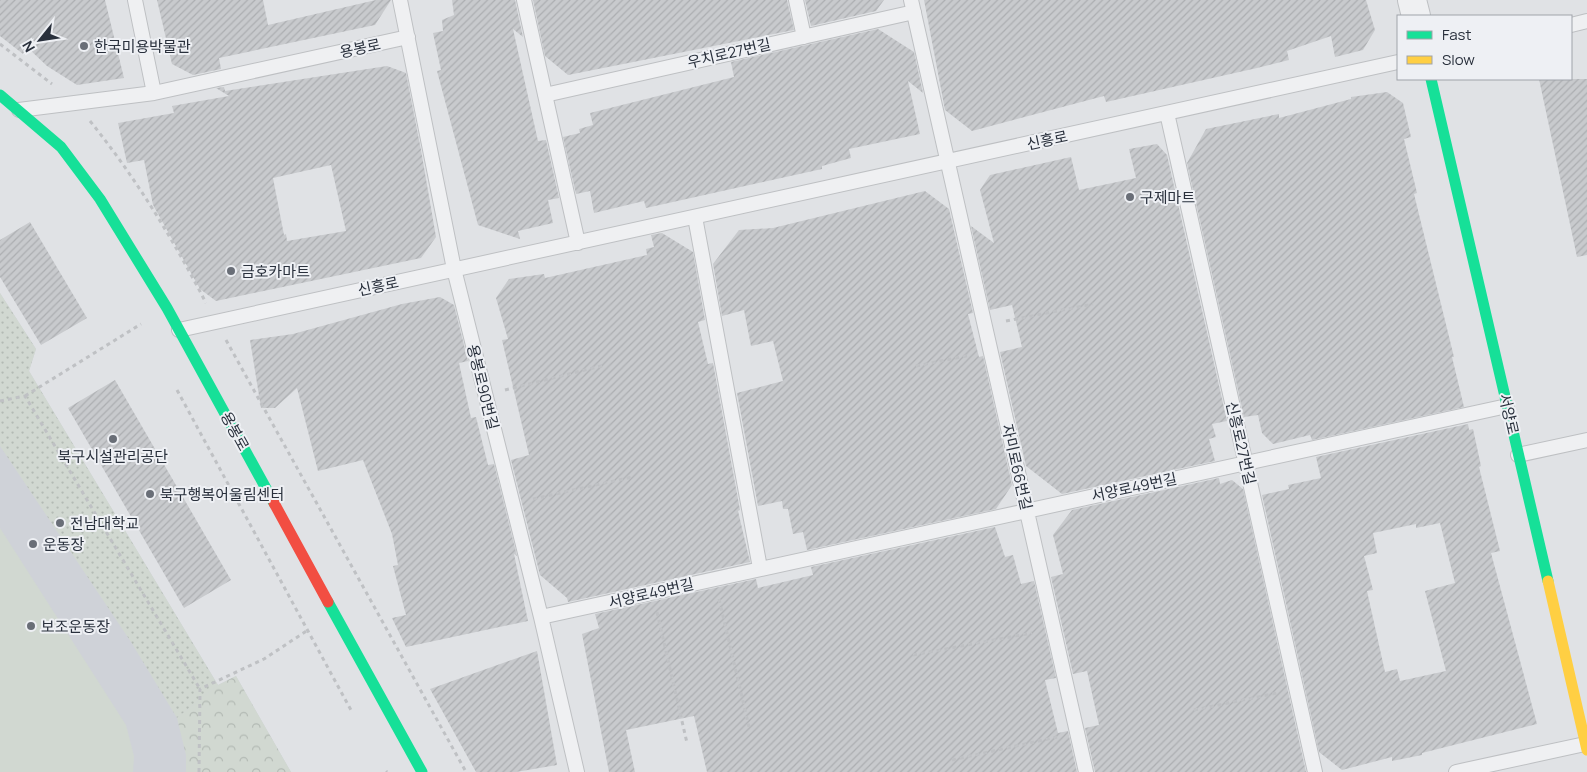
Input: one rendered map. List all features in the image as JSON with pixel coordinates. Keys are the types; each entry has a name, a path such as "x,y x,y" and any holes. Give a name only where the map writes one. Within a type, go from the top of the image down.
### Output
{"main road":[{"name":"서양로","path":"1431,80 1586,747"},
{"name":"용봉로","path":"0,95 61,147 100,199 179,330 422,772"}],"street":[{"path":"1412,0 1416,15"}],"lane":[{"path":"135,0 154,93"},
{"name":"용봉로90번길","path":"400,0 454,269 541,617 577,772"},
{"path":"524,0 578,242"},
{"path":"796,0 804,37"},
{"name":"우치로27번길","path":"545,94 804,37 912,6 948,161"},
{"path":"1572,25 1587,21"},
{"name":"용봉로","path":"18,110 154,93 408,37"},
{"name":"신흥로","path":"179,330 1397,62"},
{"name":"신흥로27번길","path":"1167,113 1316,772"},
{"name":"자미로66번길","path":"948,161 1086,772"},
{"path":"695,217 760,568"},
{"name":"서양로49번길","path":"541,617 1507,406"},
{"path":"1518,455 1587,440"},
{"path":"1456,772 1586,747"}],"path":[{"path":"0,44 58,88 91,122 128,170 176,244 216,322 466,772"},
{"path":"985,325 1093,304"},
{"path":"137,316 146,333"},
{"path":"0,401 26,396 141,324"},
{"path":"916,366 991,351"},
{"path":"485,394 604,365"},
{"path":"175,385 352,712"},
{"path":"26,396 200,689 199,772"},
{"path":"512,504 632,477"},
{"path":"714,578 749,727"},
{"path":"653,592 687,743"},
{"path":"912,655 1054,629"},
{"path":"200,689 264,659 308,630"},
{"path":"1194,710 1297,689"},
{"path":"952,760 1077,732"}],"shaded area":[{"name":"전남대학교","path":"0,293 36,349 29,371 218,685 236,676 291,772 0,772"}],"green space":[{"path":"0,293 36,349 29,371 218,685 177,718 131,642 0,446"},
{"name":"보조운동장","path":"0,528 126,725 134,756 133,772 0,772"},
{"path":"236,676 291,772 186,772 186,755 177,718 218,685"}],"building":[{"path":"0,0 105,0 124,78 77,85 47,66 28,48 23,54 0,36"},
{"path":"157,0 263,0 268,25 376,0 391,0 375,25 219,58 221,69 193,75 172,64"},
{"path":"452,0 515,0 523,37 513,29 538,141 546,140 559,198 548,200 553,223 518,231 520,239 478,225 437,71 441,70 433,33 443,31 442,20 454,15"},
{"path":"533,0 787,0 794,30 568,75 545,56"},
{"path":"805,0 884,0 876,11 811,26"},
{"path":"924,0 1366,0 1375,30 1363,50 1335,57 1331,36 1287,51 1289,60 1106,102 1104,96 972,131 945,110"},
{"path":"878,29 914,52 923,93 908,81 920,134 849,149 851,158 822,166 822,169 646,208 644,201 594,213 590,191 576,194 563,137 580,133 579,129 593,125 590,113 734,77 731,62"},
{"path":"387,66 406,73 436,237 421,258 216,301 200,289 153,205 144,160 127,163 118,123 174,113 172,106 229,96 216,88 224,87 225,91","holes":["331,165 346,231 287,241 286,234 284,235 273,178"]},
{"path":"1587,79 1587,255 1577,257 1539,80"},
{"path":"1387,92 1403,103 1411,137 1404,139 1417,193 1414,194 1454,357 1452,357 1464,407 1312,440 1310,435 1273,444 1262,433 1258,415 1244,417 1187,163 1206,129 1279,114 1279,118 1351,99 1351,97"},
{"path":"1157,144 1167,155 1227,421 1212,424 1216,437 1209,439 1215,461 1062,494 1026,466 1000,352 1022,347 1012,305 990,310 971,226 994,243 980,190 990,175 1071,157 1079,190 1136,178 1129,149"},
{"path":"925,191 949,209 973,313 968,314 979,357 983,356 1012,485 996,509 807,550 803,532 793,534 788,509 783,509 782,501 758,506 737,393 783,381 773,341 751,346 744,310 722,316 713,264 739,230 773,228"},
{"path":"30,222 87,318 41,345 0,277 0,240"},
{"path":"662,233 693,252 705,320 698,322 708,364 713,363 740,510 738,511 750,562 568,602 567,598 540,575 511,460 529,455 502,340 508,339 496,298 509,279 544,274 545,278 647,255 646,249 654,247 651,235"},
{"path":"440,297 454,305 468,361 459,363 471,418 476,417 488,465 494,464 517,556 514,554 528,621 406,647 392,618 406,615 393,566 398,565 392,534 363,460 318,471 297,388 275,408 261,408 250,340 293,334 402,304"},
{"name":"북구행복어울림센터","path":"115,380 231,580 184,608 68,408"},
{"path":"1468,424 1469,430 1473,429 1481,466 1479,467 1500,551 1491,553 1537,724 1422,753 1422,755 1392,761 1392,757 1342,770 1319,752 1262,495 1289,489 1288,485 1321,478 1316,457","holes":["1440,523 1455,583 1425,591 1446,671 1400,681 1397,669 1385,672 1367,591 1373,590 1364,556 1377,553 1373,533 1416,524 1416,528"]},
{"path":"1219,478 1220,484 1232,480 1243,489 1306,772 1095,772 1085,728 1099,725 1087,671 1073,674 1051,577 1063,574 1053,535 1072,510"},
{"path":"995,527 1005,557 1013,555 1021,584 1034,581 1056,678 1045,680 1058,733 1068,731 1077,772 707,772 694,716 626,730 635,772 609,772 582,634 599,628 595,614 756,579 758,588 813,575 811,567"},
{"path":"537,651 557,765 516,772 476,772 430,689"}],"traffic: fast":[{"path":"1431,80 1548,581"},
{"path":"0,95 61,147 100,199 167,308 274,503"},
{"path":"328,602 422,772"}],"traffic: slow":[{"path":"1548,581 1587,750"}],"traffic: jam":[{"path":"274,503 328,602"}],"place":[{"name":"한국미용박물관","path":"84,46"},
{"name":"구제마트","path":"1130,197"},
{"name":"금호카마트","path":"231,271"},
{"name":"북구시설관리공단","path":"113,439"},
{"name":"북구행복어울림센터","path":"150,494"},
{"name":"전남대학교","path":"60,523"},
{"name":"운동장","path":"33,544"},
{"name":"보조운동장","path":"31,626"}]}
